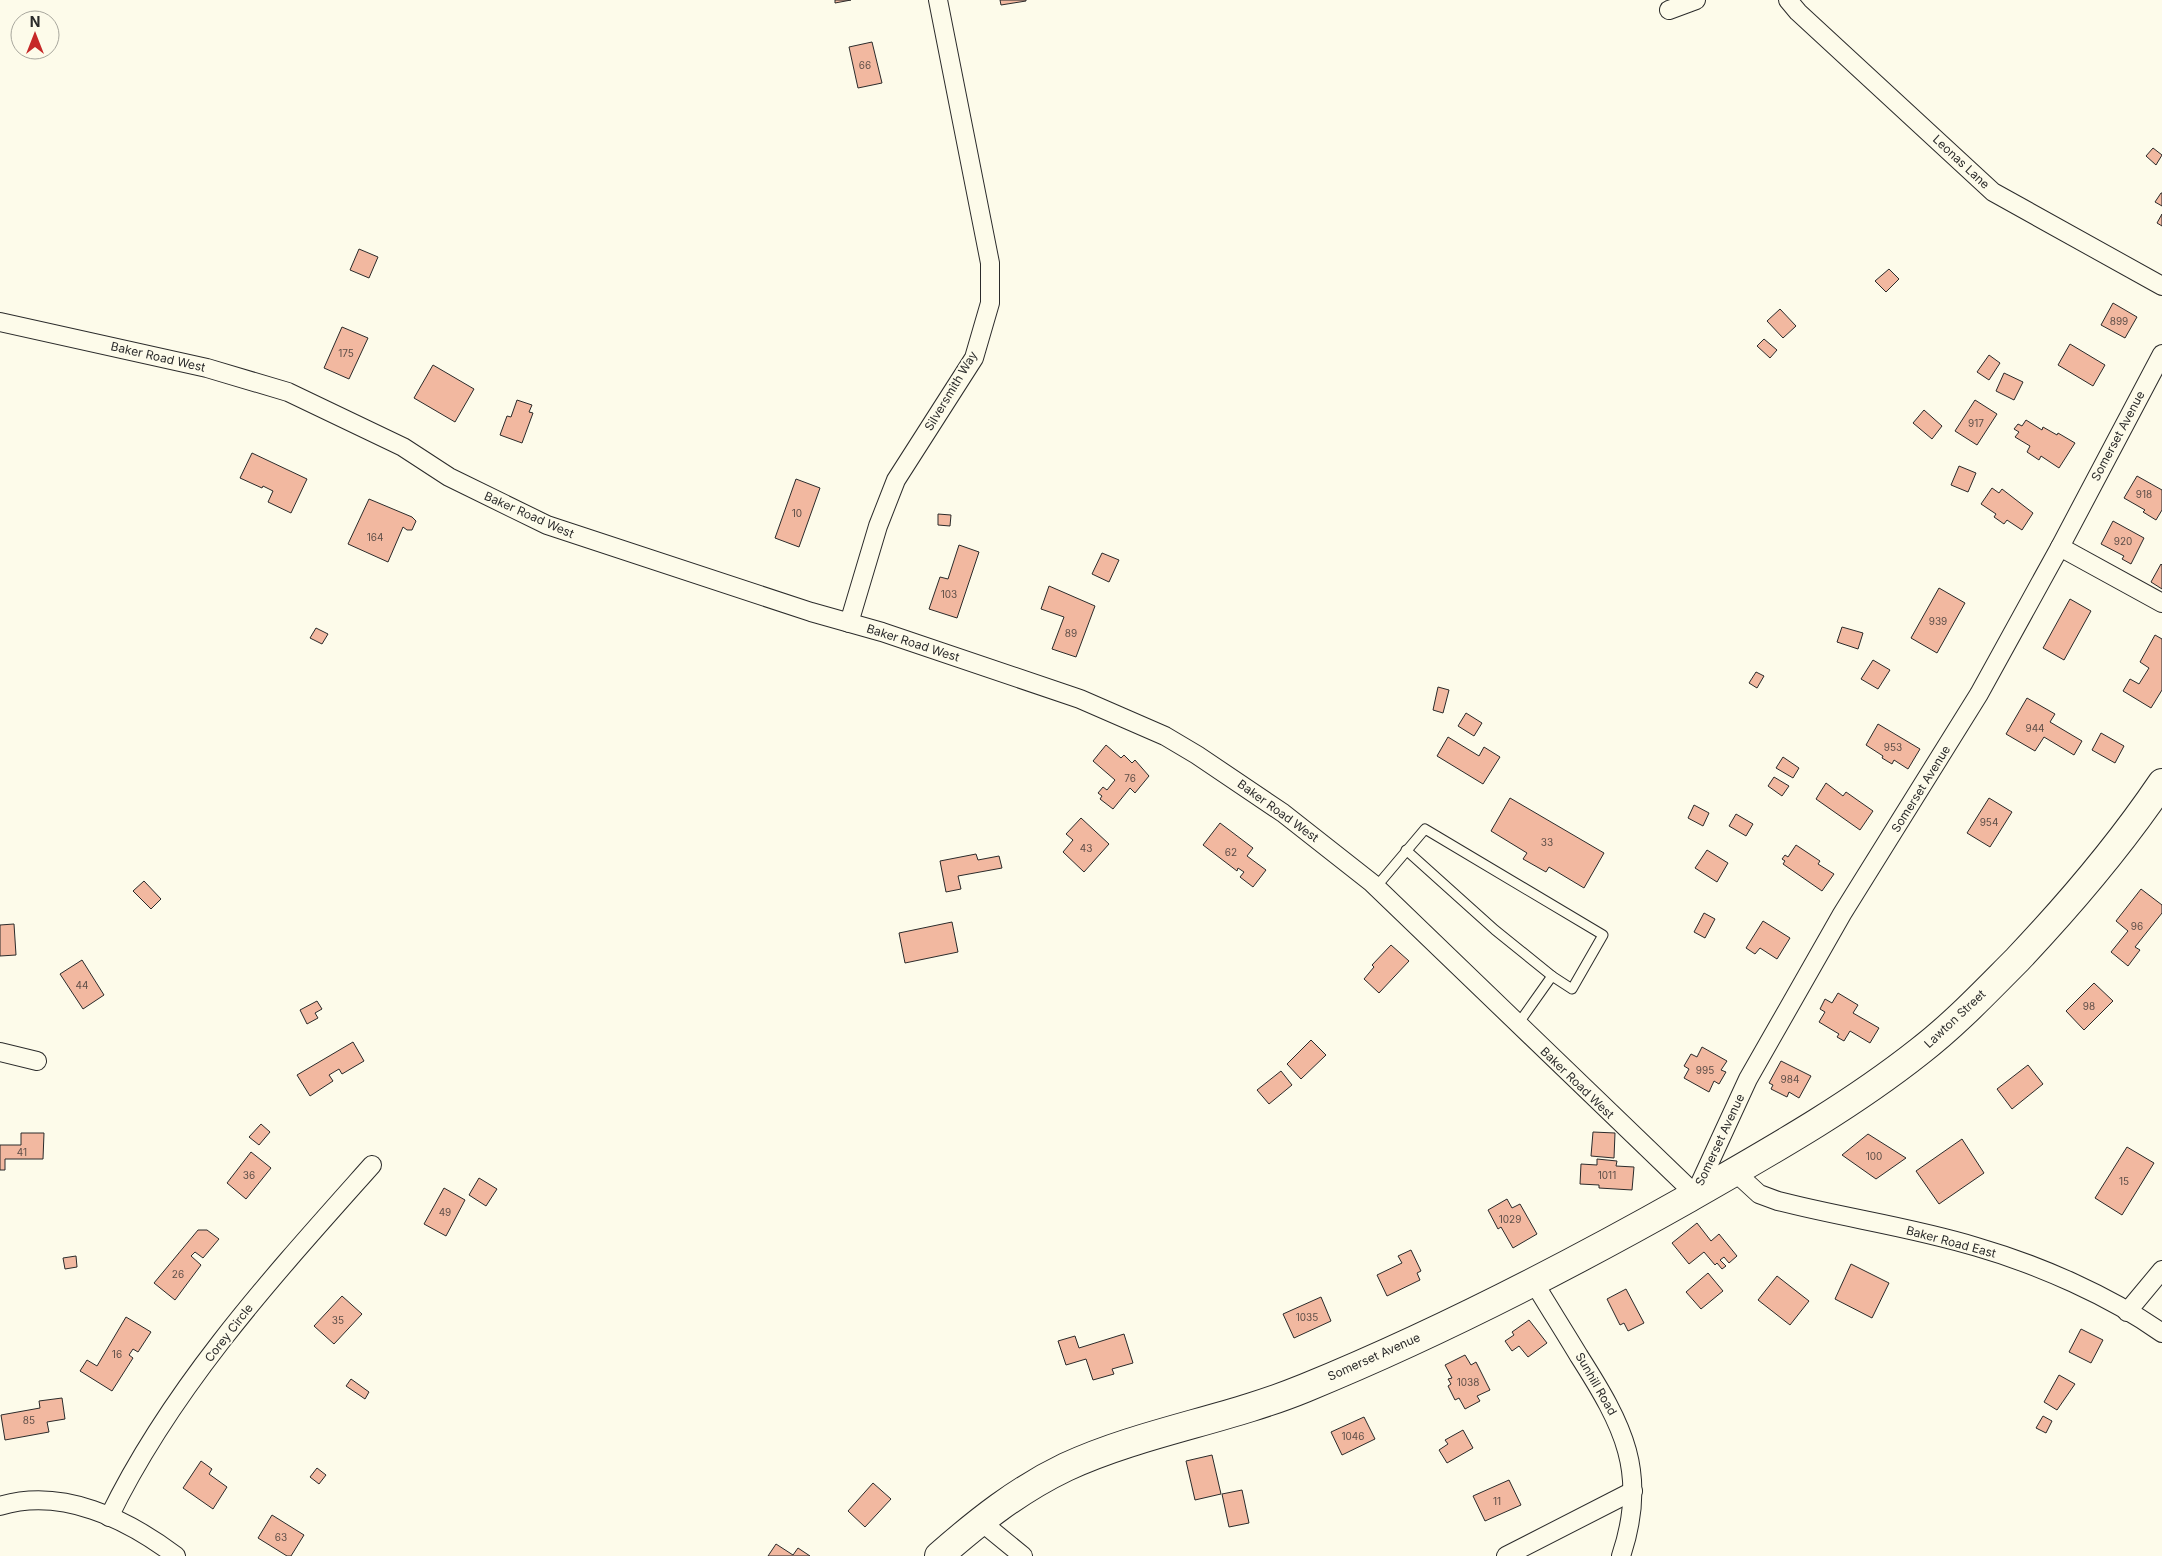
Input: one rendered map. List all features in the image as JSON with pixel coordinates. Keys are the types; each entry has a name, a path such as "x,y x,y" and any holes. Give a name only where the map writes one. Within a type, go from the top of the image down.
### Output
{"main road":[{"name":"Lawton Street","path":"1695,1194 1778,1148 1856,1099 1922,1050 1983,995 2073,900 2130,830 2162,783"},
{"name":"Somerset Avenue","path":"940,1556 980,1520 1006,1500 1068,1466 1124,1445 1216,1419 1304,1388 1468,1314 1695,1194"}],"street":[{"name":"Silversmith Way","path":"848,623 878,526 896,480 974,358 990,303 990,263 938,0"},
{"path":"1669,10 1696,0"},
{"name":"Leonas Lane","path":"1788,0 1798,12 1993,192 2162,286"},
{"name":"Baker Road West","path":"0,322 207,368 288,392 402,447 449,477 547,525 1080,699 1165,736 1246,787 1332,850 1376,887 1695,1194"},
{"name":"Somerset Avenue","path":"1695,1194 1748,1079 1842,914 1979,694 2060,547 2162,354"},
{"path":"2060,547 2162,604"},
{"path":"0,1052 36,1060"},
{"name":"Corey Circle","path":"109,1517 130,1475 163,1422 202,1369 248,1308 372,1165"},
{"name":"Baker Road East","path":"1735,1172 1759,1194 1778,1201 1978,1247 2077,1286 2162,1333"},
{"path":"2127,1312 2162,1270"},
{"name":"Sunhill Road","path":"1533,1281 1604,1393 1629,1453 1633,1491 1631,1514 1621,1556"},
{"path":"1506,1556 1633,1491"},
{"path":"0,1506 16,1501 46,1501 81,1505 109,1517 160,1544 176,1556"},
{"path":"980,1520 1024,1556"}],"lane":[{"path":"1376,887 1406,850 1425,829 1507,880 1603,935 1572,989 1552,976 1495,930 1406,850"},
{"path":"1518,1024 1552,976"}],"building":[{"path":"835,0 851,0 835,3"},
{"path":"1000,0 1026,0 1026,1 1001,5"},
{"path":"872,42 882,83 858,88 849,47"},
{"path":"2153,148 2162,155 2156,165 2146,156"},
{"path":"2162,193 2162,206 2155,202"},
{"path":"2162,214 2162,226 2157,223"},
{"path":"359,249 378,257 369,278 350,270"},
{"path":"1889,269 1899,279 1886,292 1875,281"},
{"path":"2113,303 2137,317 2125,338 2101,325"},
{"path":"1780,309 1796,326 1783,338 1767,321"},
{"path":"342,327 368,338 349,379 324,368"},
{"path":"1764,339 1777,350 1770,358 1757,346"},
{"path":"2070,344 2105,365 2093,386 2058,365"},
{"path":"1989,355 2000,363 1989,380 1977,372"},
{"path":"433,365 474,389 455,422 414,398"},
{"path":"2004,373 2023,382 2014,400 1996,391"},
{"path":"517,400 532,405 529,412 533,413 522,443 500,435 507,416 511,417"},
{"path":"1975,400 1997,414 1977,445 1955,431"},
{"path":"1924,410 1942,426 1932,439 1913,423"},
{"path":"2026,420 2042,430 2043,427 2075,443 2059,468 2041,456 2039,460 2027,452 2030,446 2015,437 2019,432 2014,429 2018,424 2022,426"},
{"path":"252,453 307,479 291,513 268,502 273,491 240,478"},
{"path":"1959,466 1976,473 1968,492 1951,485"},
{"path":"2137,476 2162,490 2162,510 2156,520 2143,512 2145,510 2124,498"},
{"path":"796,479 820,488 799,547 775,538"},
{"path":"1992,488 1999,493 2002,489 2033,513 2022,530 2007,520 2004,524 1994,517 1996,514 1981,504"},
{"path":"369,499 412,517 416,521 412,530 407,530 403,527 388,562 348,544"},
{"path":"938,514 951,515 950,526 938,525"},
{"path":"2113,521 2144,538 2131,564 2122,559 2124,556 2101,544"},
{"path":"959,545 979,552 957,618 929,609 940,577 948,579"},
{"path":"1102,553 1119,560 1109,582 1092,574"},
{"path":"2162,565 2162,589 2151,582"},
{"path":"1049,586 1095,606 1076,657 1052,649 1064,617 1041,609"},
{"path":"1939,588 1965,603 1937,653 1911,638"},
{"path":"2070,599 2091,611 2064,660 2043,648"},
{"path":"1842,627 1863,633 1858,649 1837,642"},
{"path":"316,628 328,634 322,644 310,638"},
{"path":"2155,635 2162,639 2162,690 2151,708 2123,691 2130,679 2139,684 2149,668 2140,662"},
{"path":"1873,660 1890,670 1878,689 1861,679"},
{"path":"1756,672 1764,676 1757,688 1749,683"},
{"path":"1438,687 1449,690 1443,713 1433,710"},
{"path":"2027,698 2055,714 2050,722 2082,741 2074,755 2044,737 2035,751 2006,734"},
{"path":"1466,713 1482,723 1474,736 1458,726"},
{"path":"1878,724 1920,749 1908,769 1894,760 1892,764 1866,745"},
{"path":"2101,733 2124,746 2115,763 2092,750"},
{"path":"1448,737 1479,756 1484,747 1500,757 1483,784 1437,756"},
{"path":"1106,745 1121,758 1124,755 1132,763 1135,760 1149,776 1135,793 1130,788 1113,809 1100,799 1102,796 1098,793 1103,787 1107,790 1115,780 1093,761"},
{"path":"1783,757 1799,768 1793,778 1776,768"},
{"path":"1774,777 1789,786 1782,796 1768,786"},
{"path":"1826,783 1843,796 1846,792 1873,811 1860,830 1816,799"},
{"path":"1510,798 1604,853 1584,888 1549,867 1546,872 1523,859 1527,853 1491,831"},
{"path":"1989,798 2012,812 1990,847 1967,833"},
{"path":"1694,805 1709,813 1703,826 1688,818"},
{"path":"1736,814 1753,824 1746,836 1729,826"},
{"path":"1081,818 1109,844 1084,872 1063,852 1073,840 1066,834"},
{"path":"1220,823 1253,848 1247,856 1266,870 1253,887 1240,877 1244,872 1238,868 1237,871 1203,845"},
{"path":"1796,845 1820,861 1818,864 1834,874 1822,891 1783,864 1785,861 1782,859 1785,855 1788,857"},
{"path":"1707,850 1728,863 1717,882 1695,868"},
{"path":"976,854 978,860 999,856 1002,868 958,876 961,889 946,892 940,861"},
{"path":"144,881 161,899 151,909 133,891"},
{"path":"2141,889 2162,905 2162,913 2135,947 2140,950 2128,966 2111,952 2128,931 2116,921"},
{"path":"1704,913 1715,919 1705,938 1694,932"},
{"path":"1763,921 1790,938 1777,959 1760,948 1755,954 1746,948"},
{"path":"952,922 958,952 905,963 899,933"},
{"path":"14,924 16,955 0,956 0,925"},
{"path":"1391,945 1409,961 1379,993 1364,979 1374,967 1372,965"},
{"path":"82,960 104,995 83,1009 60,974"},
{"path":"2094,983 2113,1001 2084,1030 2066,1011"},
{"path":"1838,993 1858,1005 1853,1013 1879,1028 1870,1043 1850,1031 1844,1041 1837,1037 1839,1034 1819,1022 1825,1012 1820,1009 1825,999 1832,1003"},
{"path":"317,1001 322,1009 315,1013 318,1018 307,1024 300,1010"},
{"path":"1311,1040 1326,1055 1301,1079 1287,1064"},
{"path":"353,1042 364,1061 342,1074 339,1069 329,1075 333,1081 310,1096 297,1075"},
{"path":"1702,1047 1727,1061 1721,1070 1726,1072 1719,1084 1714,1081 1709,1092 1684,1078 1689,1069 1684,1066 1691,1054 1697,1057"},
{"path":"1781,1061 1811,1076 1799,1098 1789,1092 1787,1097 1771,1089 1773,1085 1769,1083"},
{"path":"2028,1065 2043,1084 2012,1109 1997,1089"},
{"path":"1281,1071 1292,1085 1269,1104 1257,1090"},
{"path":"261,1124 270,1132 259,1145 249,1137"},
{"path":"1593,1132 1615,1133 1614,1158 1591,1156"},
{"path":"21,1133 44,1133 43,1159 5,1159 5,1170 0,1170 0,1145 21,1145"},
{"path":"1868,1134 1906,1158 1876,1179 1842,1155"},
{"path":"1962,1139 1984,1173 1939,1204 1916,1171"},
{"path":"2127,1147 2154,1163 2122,1215 2095,1198"},
{"path":"251,1152 271,1168 246,1199 227,1183"},
{"path":"1597,1159 1617,1161 1616,1166 1634,1167 1632,1190 1599,1188 1599,1185 1580,1184 1581,1164 1597,1165"},
{"path":"479,1178 497,1189 486,1206 469,1195"},
{"path":"444,1188 465,1200 446,1236 424,1224"},
{"path":"1507,1199 1512,1208 1520,1204 1537,1234 1513,1248 1501,1227 1498,1229 1488,1210"},
{"path":"1697,1223 1711,1241 1719,1234 1737,1256 1729,1263 1724,1257 1720,1260 1726,1266 1722,1269 1717,1263 1715,1265 1704,1252 1689,1264 1672,1243"},
{"path":"198,1230 207,1230 219,1239 203,1258 195,1252 191,1256 201,1265 175,1300 154,1283"},
{"path":"1411,1250 1421,1271 1417,1273 1420,1280 1387,1296 1377,1275 1402,1263 1398,1256"},
{"path":"76,1256 77,1267 65,1269 63,1258"},
{"path":"1851,1264 1889,1283 1872,1318 1835,1299"},
{"path":"1708,1273 1723,1291 1701,1309 1686,1292"},
{"path":"1777,1276 1809,1301 1790,1325 1758,1300"},
{"path":"1626,1289 1644,1323 1628,1331 1624,1323 1620,1325 1607,1299"},
{"path":"342,1296 362,1314 334,1344 314,1326"},
{"path":"1321,1297 1331,1321 1294,1338 1283,1314"},
{"path":"126,1317 151,1332 138,1352 133,1349 129,1355 133,1358 112,1391 80,1371 87,1360 97,1366"},
{"path":"1529,1320 1547,1343 1528,1357 1519,1346 1512,1351 1505,1341 1514,1335 1512,1332"},
{"path":"2081,1329 2103,1340 2091,1363 2069,1352"},
{"path":"1124,1334 1133,1363 1112,1369 1114,1374 1093,1380 1086,1359 1066,1365 1058,1341 1075,1336 1079,1348"},
{"path":"1465,1355 1471,1365 1476,1362 1490,1390 1477,1396 1480,1401 1465,1409 1459,1398 1455,1400 1448,1386 1451,1384 1448,1379 1452,1378 1445,1365"},
{"path":"2059,1375 2075,1384 2057,1410 2044,1402"},
{"path":"351,1379 369,1392 365,1399 346,1386"},
{"path":"62,1398 65,1419 47,1422 49,1432 5,1440 1,1415 40,1408 39,1401"},
{"path":"2043,1416 2052,1421 2046,1433 2036,1428"},
{"path":"1364,1417 1375,1439 1342,1455 1331,1432"},
{"path":"1463,1430 1473,1448 1447,1463 1439,1450 1448,1444 1445,1440"},
{"path":"1212,1455 1221,1494 1195,1500 1186,1461"},
{"path":"201,1461 212,1469 209,1474 227,1487 213,1509 183,1488"},
{"path":"317,1468 326,1475 319,1484 310,1477"},
{"path":"1509,1480 1521,1505 1485,1521 1473,1496"},
{"path":"873,1483 891,1499 865,1527 848,1511"},
{"path":"1242,1490 1249,1523 1229,1527 1222,1494"},
{"path":"272,1515 304,1535 291,1556 287,1556 258,1538"},
{"path":"776,1544 793,1555 798,1548 810,1556 768,1556"}]}
